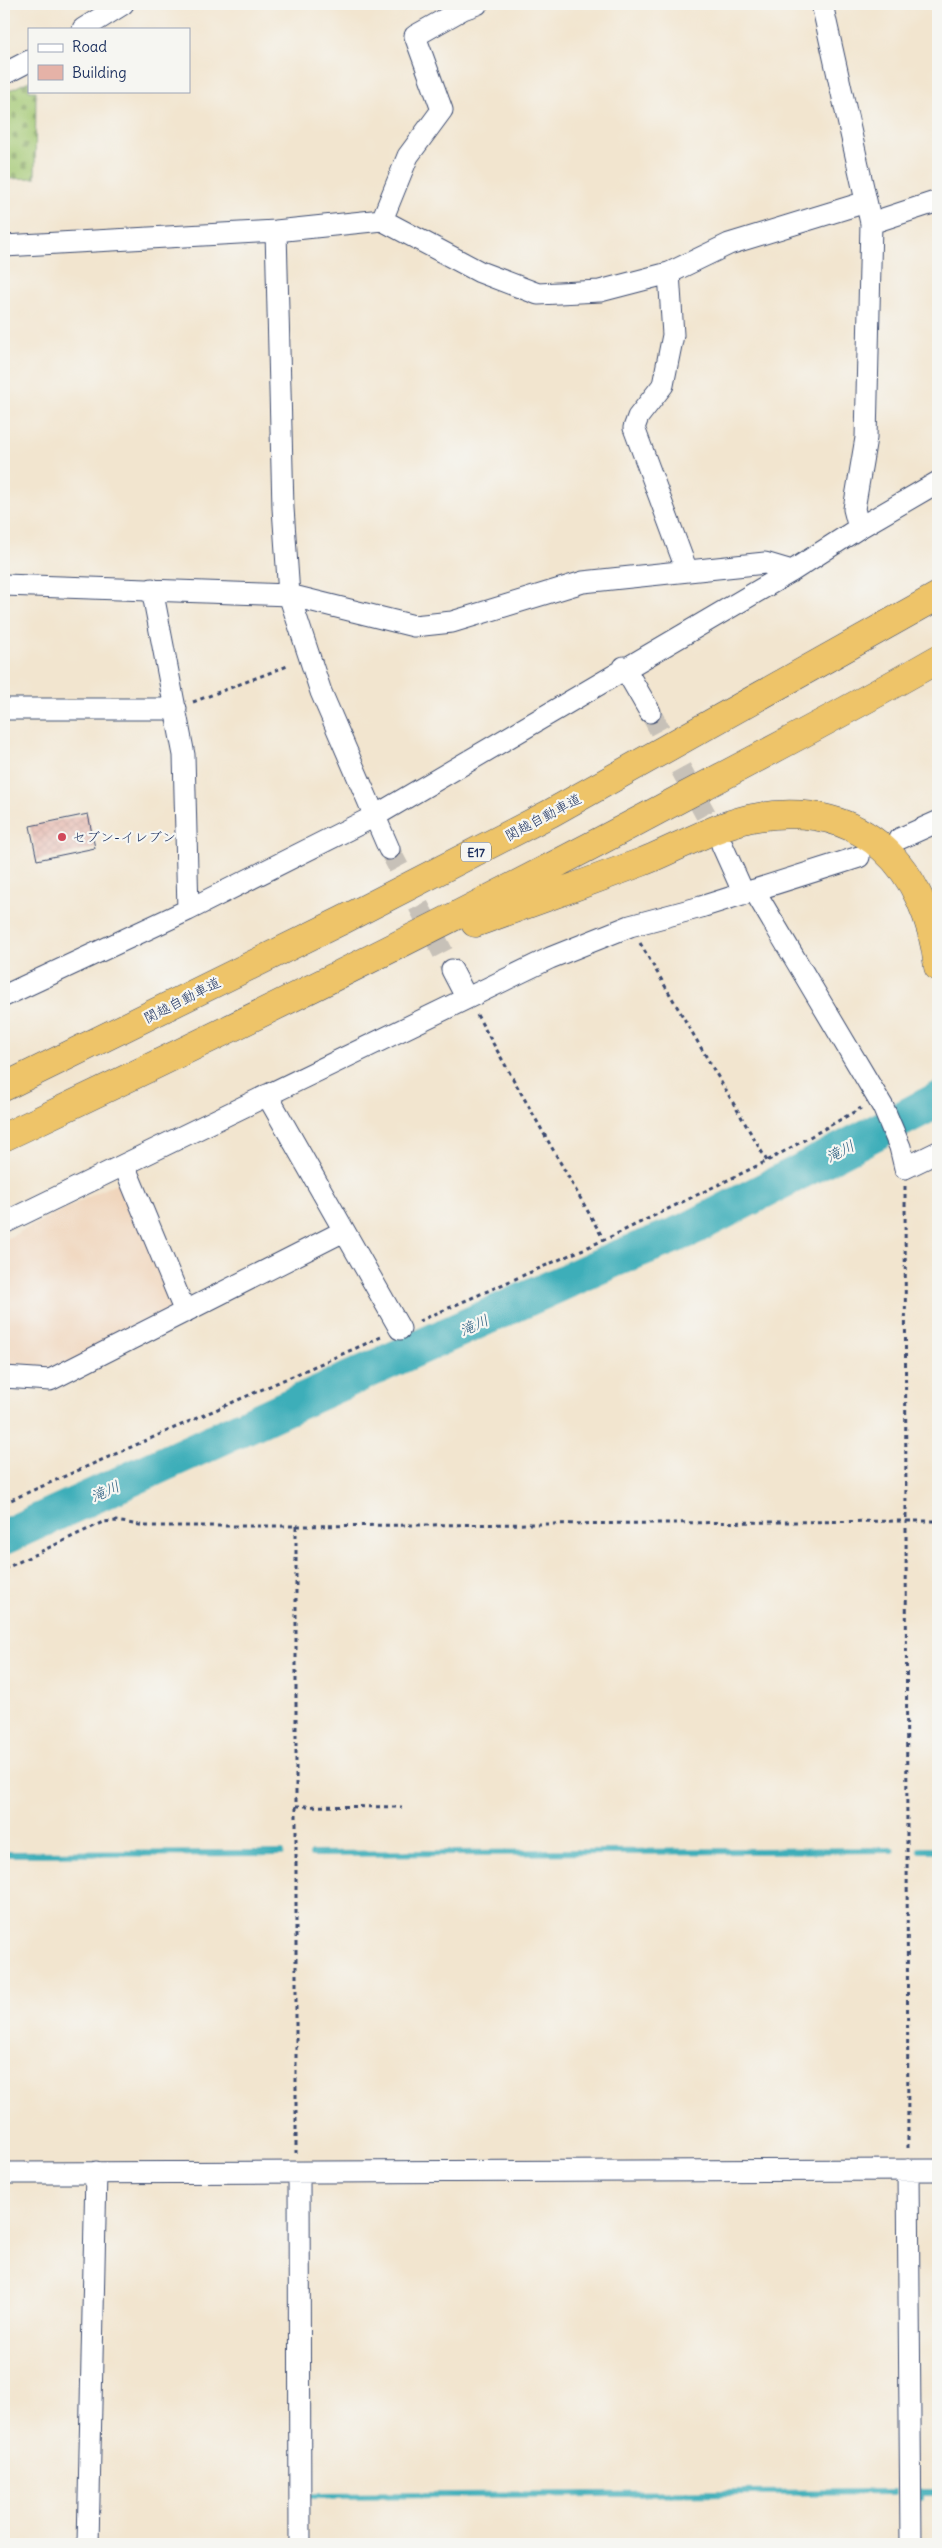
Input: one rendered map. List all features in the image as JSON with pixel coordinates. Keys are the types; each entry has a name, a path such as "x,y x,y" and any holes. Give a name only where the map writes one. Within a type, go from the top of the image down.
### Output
{"highway":[{"name":"関越自動車道","path":"4,1087 316,933 552,813 938,596"},
{"path":"4,1137 363,965 572,857 862,702 938,659"},
{"path":"363,965 644,861 732,824 756,817 787,814 816,816 840,824 867,836 895,859 915,886 929,916 938,967"}],"street":[{"path":"85,28 123,4"},
{"path":"822,4 869,212 866,438 854,509 859,528"},
{"path":"382,220 408,156 442,110 415,36 468,5"},
{"path":"4,74 28,62"},
{"path":"4,246 276,231 382,220 480,272 538,294 600,291 669,273 730,244 869,212 938,201"},
{"path":"276,231 283,508 289,595 321,692 389,849"},
{"path":"669,273 673,335 662,386 638,416 634,428 687,571"},
{"path":"4,996 188,910 375,816 792,571 859,528 938,482"},
{"path":"4,585 289,595 414,626 452,622 583,582 765,563 792,571"},
{"path":"152,589 184,756 188,910"},
{"path":"624,668 650,712"},
{"path":"4,709 176,709"},
{"path":"898,839 937,822"},
{"path":"722,845 749,892 881,1103 900,1147 905,1168 938,1152"},
{"path":"4,1223 466,997 550,958 630,926 749,892 859,857"},
{"path":"452,970 466,997"},
{"path":"267,1095 400,1329"},
{"path":"124,1165 185,1312"},
{"path":"4,1377 50,1380 344,1231"},
{"path":"908,2170 911,2544"},
{"path":"4,2173 938,2170"},
{"path":"88,2544 96,2172"},
{"path":"299,2173 300,2544"}],"path":[{"path":"176,709 309,657"},
{"path":"630,926 767,1161"},
{"path":"466,997 604,1240"},
{"path":"4,1503 604,1240 881,1103"},
{"path":"905,1168 908,2170"},
{"path":"4,1570 103,1522 116,1521 145,1526 296,1526 938,1521"},
{"path":"296,1526 296,2158 299,2173"},
{"path":"296,1806 402,1807"}],"shaded area":[{"path":"122,1180 174,1302 172,1312 48,1374 4,1371 4,1240"}],"green space":[{"path":"28,81 28,92 36,92 35,178 4,179 4,93"}],"building":[{"name":"セブン-イレブン","path":"88,814 95,848 37,860 30,826"}],"waterway":[{"name":"滝川","path":"4,1537 613,1260 688,1230 938,1100"},
{"path":"312,1854 892,1850"},
{"path":"920,1850 938,1850"},
{"path":"4,1854 281,1853"},
{"path":"310,2496 894,2492"},
{"path":"921,2498 921,2492 938,2492"}],"tunnel":[{"path":"650,712 721,843"},
{"path":"389,849 452,970"}],"place":[{"name":"セブン-イレブン","path":"62,837"}]}
